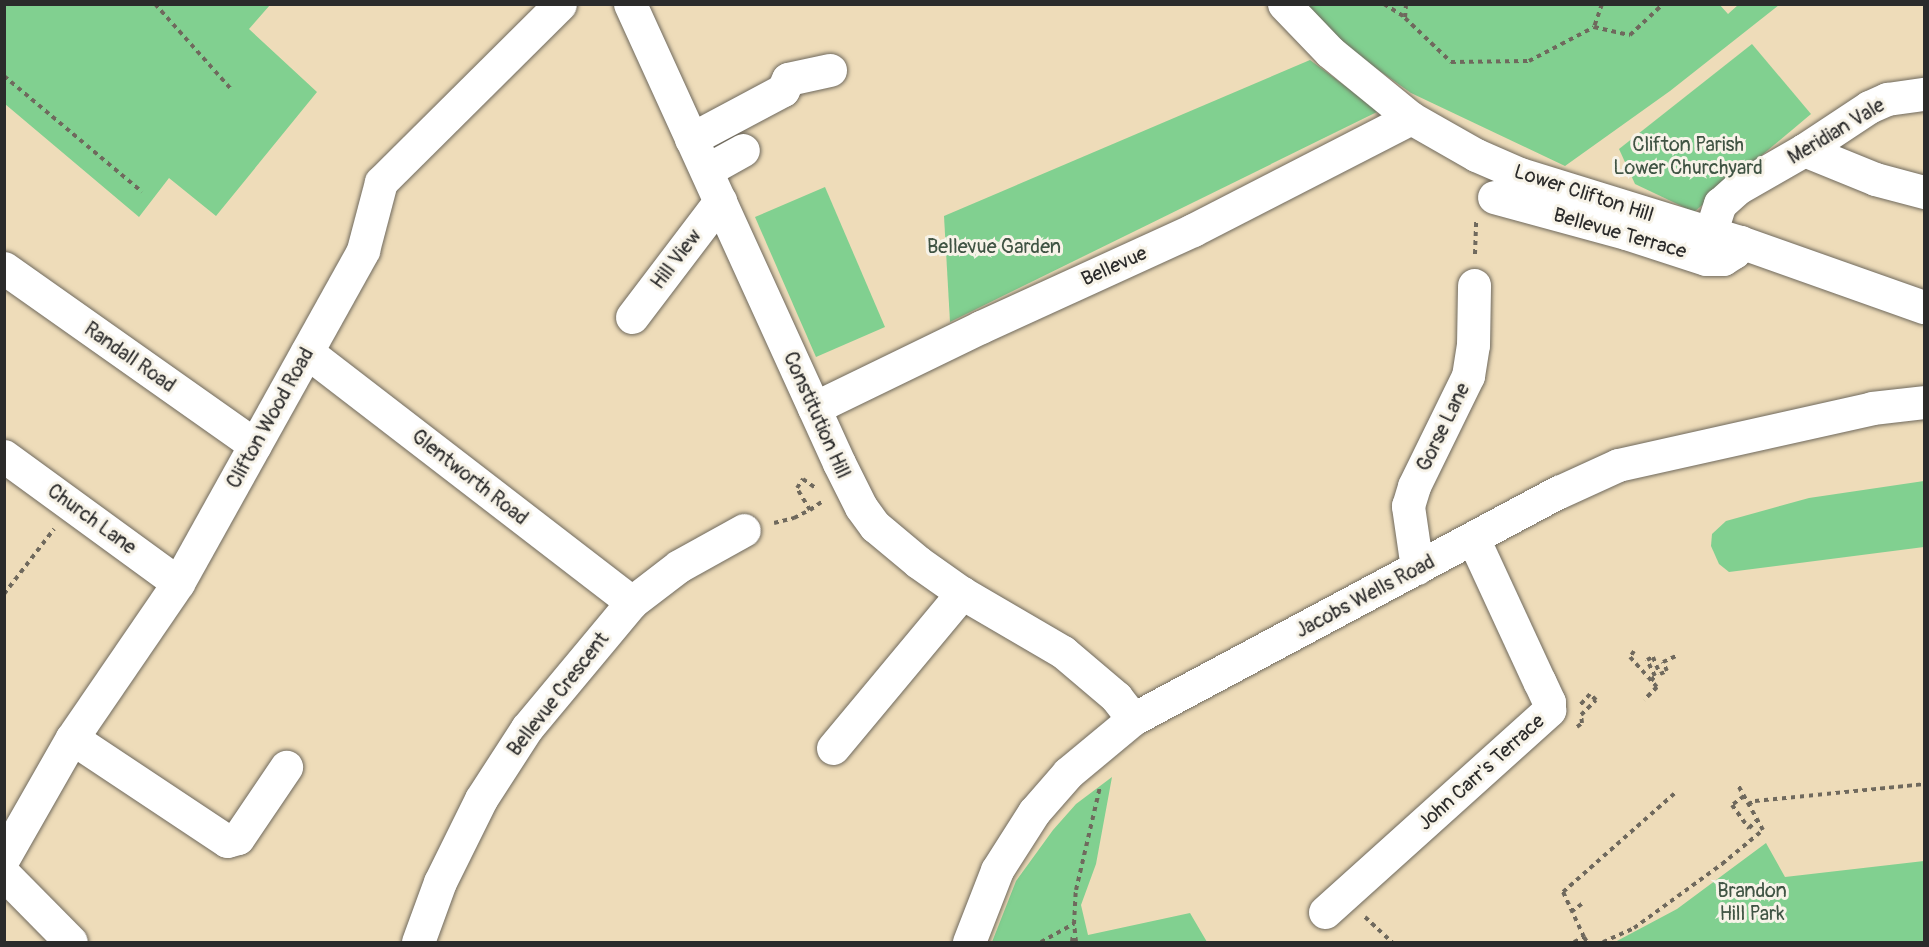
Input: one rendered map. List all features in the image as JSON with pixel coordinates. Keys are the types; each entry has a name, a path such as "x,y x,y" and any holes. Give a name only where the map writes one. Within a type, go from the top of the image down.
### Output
{"street":[{"name":"Clifton Wood Road","path":"4,857 72,738 178,583 363,250 381,182 560,4"},
{"name":"Constitution Hill","path":"630,4 839,464 861,507 875,526 918,562 962,593 1063,652 1116,697 1133,719"},
{"name":"Lower Clifton Hill","path":"1284,4 1330,52 1411,118 1476,155 1520,174 1725,238 1924,307"},
{"path":"691,139 783,90 788,79 830,70"},
{"name":"Meridian Vale","path":"1725,238 1720,204 1738,188 1804,150 1869,107 1887,99 1924,94"},
{"name":"Bellevue","path":"814,408 981,327 1192,230 1411,118"},
{"path":"707,170 743,150"},
{"path":"1804,150 1875,179 1924,192"},
{"name":"Bellevue Terrace","path":"1494,197 1626,233 1706,258 1723,259 1734,252 1725,238"},
{"name":"Hill View","path":"632,317 720,201"},
{"name":"Randall Road","path":"4,268 255,445"},
{"name":"Gorse Lane","path":"1417,568 1408,506 1414,486 1468,376 1473,345 1474,285"},
{"name":"Glentworth Road","path":"307,352 632,603"},
{"path":"1872,408 1924,389"},
{"path":"1872,408 1924,402"},
{"name":"Jacobs Wells Road","path":"969,942 997,870 1034,812 1068,772 1133,719 1559,492 1618,465 1872,408"},
{"name":"Church Lane","path":"4,456 178,583"},
{"name":"Bellevue Crescent","path":"418,942 440,882 481,799 527,728 632,603 679,566 744,530"},
{"name":"John Carr's Terrace","path":"1325,912 1549,711 1549,702 1473,538"},
{"path":"833,748 962,593"},
{"path":"72,738 227,841 238,838 286,766"},
{"path":"4,874 71,942"}],"path":[{"path":"155,4 230,88"},
{"path":"1384,4 1405,18 1451,62 1529,61 1594,27 1630,35 1663,4"},
{"path":"1405,18 1406,4"},
{"path":"1594,27 1602,4"},
{"path":"4,76 142,192"},
{"path":"744,530 794,518 810,510 797,489 803,479 817,489 839,464"},
{"path":"4,594 72,504"},
{"path":"1634,651 1630,657 1657,687 1644,700"},
{"path":"1651,681 1655,676 1647,660 1653,657 1660,674 1666,671 1663,663 1676,656"},
{"path":"1578,706 1590,694 1596,700 1581,715"},
{"path":"1603,942 1634,928 1722,864 1763,830 1742,797 1738,784"},
{"path":"1742,797 1732,805 1749,828 1757,822 1748,804 1755,801 1924,784"},
{"path":"1074,942 1076,890 1100,786"},
{"path":"1587,942 1563,892 1568,885 1676,792"},
{"path":"1571,912 1582,903"},
{"path":"1363,915 1392,942"},
{"path":"1041,942 1074,924"},
{"path":"1574,942 1584,937"}],"green space":[{"path":"1719,4 1728,14 1738,5 1779,5 1670,91 1565,166 1411,93 1336,40 1303,5"},
{"path":"4,5 270,5 249,29 317,92 216,216 169,178 139,217 5,104"},
{"name":"Clifton Parish Lower Churchyard","path":"1752,44 1811,114 1694,212 1635,184 1619,149"},
{"name":"Bellevue Garden","path":"1310,60 1379,111 950,322 944,216"},
{"path":"825,187 885,327 816,357 755,217"},
{"path":"1924,481 1924,547 1729,572 1719,564 1711,546 1712,534 1726,521 1809,498"},
{"path":"1112,777 1096,864 1081,905 1088,935 1190,913 1207,942 992,942 1016,881 1053,830 1076,804"},
{"name":"Brandon Hill Park","path":"1766,843 1785,877 1924,861 1924,942 1615,942 1677,909"}]}
